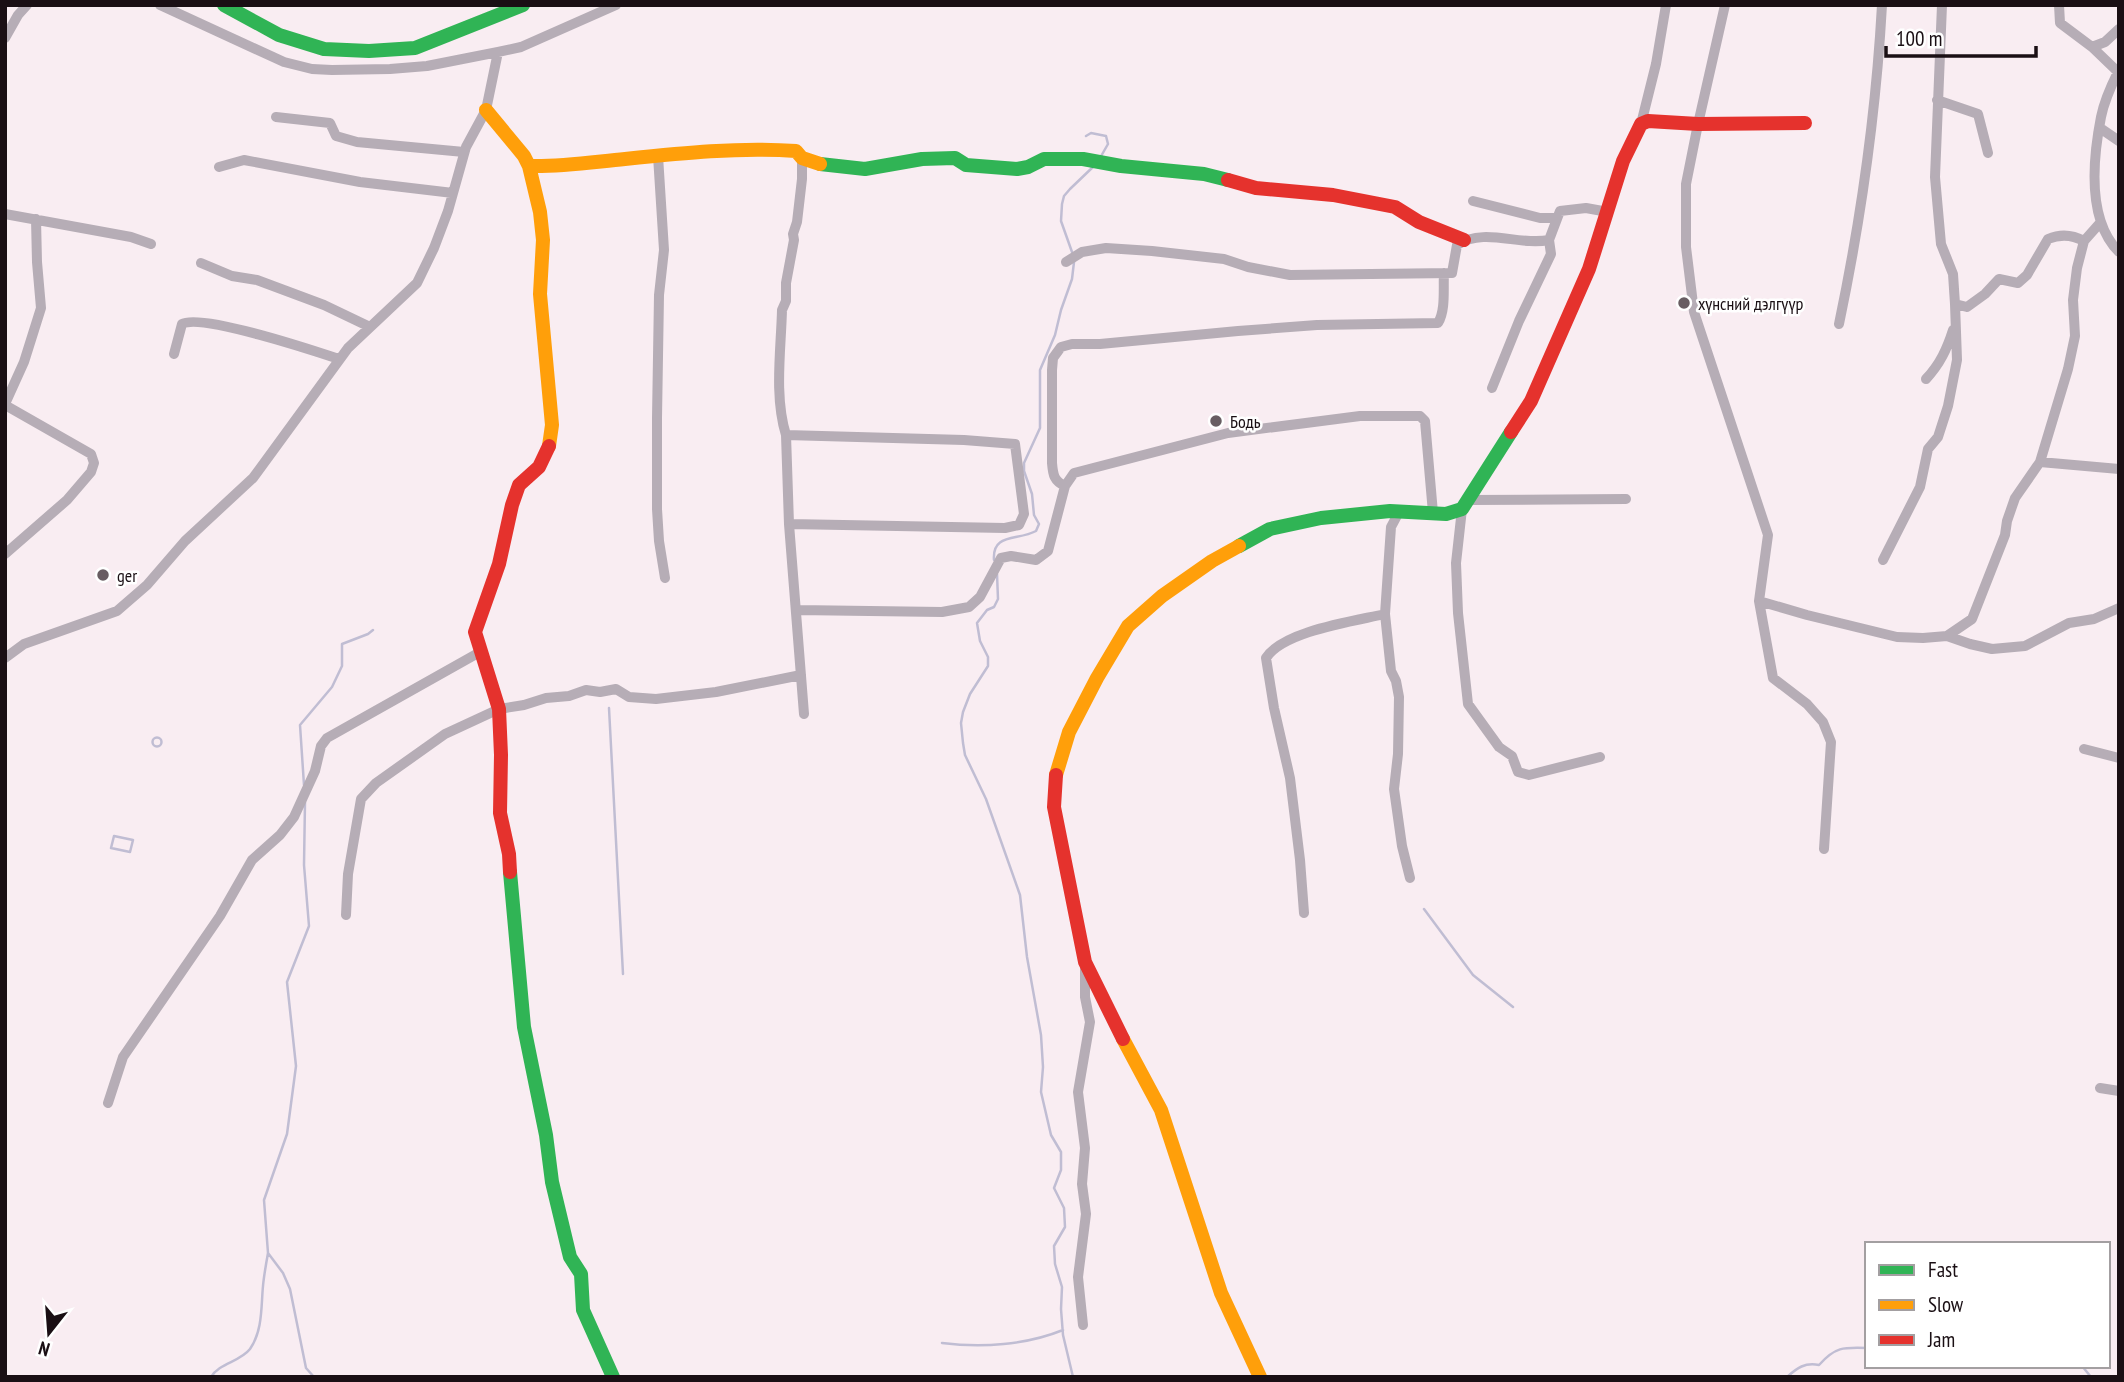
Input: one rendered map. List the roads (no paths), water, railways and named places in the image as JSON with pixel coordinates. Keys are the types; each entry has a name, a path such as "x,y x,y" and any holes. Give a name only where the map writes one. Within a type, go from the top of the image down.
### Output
{"street":[{"path":"5,38 26,5"},
{"path":"160,5 284,62 312,69 415,67 498,52 521,47 616,5"},
{"path":"224,5 279,34 324,50 369,51 415,48 523,5"},
{"path":"1600,757 1529,775 1518,772 1511,756 1499,747 1468,704 1458,613 1456,563 1466,504 1531,401 1589,269 1623,161 1641,124 1656,64 1666,5"},
{"path":"1725,5 1686,184 1686,247 1692,300 1768,535 1759,601 1773,678 1807,704 1823,722 1831,742 1824,849"},
{"path":"1839,324 1861,207 1878,76 1882,5"},
{"path":"1883,560 1920,487 1928,449 1938,437 1948,406 1957,360 1952,274 1941,244 1935,177 1942,5"},
{"path":"2059,5 2060,23 2092,47 2118,72 2101,116 2094,173 2100,223 2119,252"},
{"path":"2092,47 2105,42 2119,29"},
{"path":"5,656 24,644 117,611 147,585 185,541 253,478 348,348 417,283 434,248 464,152 486,110 498,52"},
{"path":"1937,100 1978,114 1989,153"},
{"path":"486,110 524,156 540,212 540,294 552,425 549,446 539,467 519,485 499,564 475,632 499,709 500,813 509,854 524,1027 546,1135 552,1182 570,1257 581,1274 583,1310 613,1377"},
{"path":"276,117 330,123 336,136 357,142 464,152"},
{"path":"1641,124 1648,121 1698,124 1804,123"},
{"path":"2100,128 2119,141"},
{"path":"529,166 552,168 754,148 796,151 802,159 822,165 865,169 922,159 955,158 966,164 1017,169 1044,159 1083,159 1121,166 1204,174 1256,188 1333,195 1395,207 1419,222 1464,240"},
{"path":"658,156 664,250 659,295 657,509 665,578"},
{"path":"802,159 797,222 786,283 786,301 782,310 780,387 782,423 786,435 789,524 804,714"},
{"path":"219,167 244,160 360,182 453,193"},
{"path":"1473,201 1540,218 1557,218"},
{"path":"1492,388 1519,321 1551,254 1549,240 1560,211 1586,208 1608,212"},
{"path":"5,214 131,237 151,244"},
{"path":"5,554 67,500 91,472 94,463 91,454 5,404 24,362 40,313 36,219"},
{"path":"1947,636 1972,619 2006,535 2007,521 2015,498 2040,462 2075,336 2073,300 2077,268 2084,241 2100,223"},
{"path":"1955,304 1967,307 1985,294 1998,279 2018,284 2027,275 2048,239 2054,236 2074,236 2084,241"},
{"path":"1066,262 1082,252 1106,248 1224,259 1248,267 1290,275 1452,273 1457,245 1464,240 1474,237 1535,243 1549,240"},
{"path":"201,264 232,276 257,280 324,305 370,327"},
{"path":"1066,486 1058,483 1053,476 1052,463 1052,370 1053,358 1061,347 1304,326 1438,323 1441,320 1444,273"},
{"path":"174,354 182,324 194,321 299,345 339,359"},
{"path":"1926,379 1936,369 1944,354 1956,322"},
{"path":"797,610 942,612 969,607 980,597 1001,558 1011,556 1036,560 1048,551 1066,486 1074,473 1228,433 1360,416 1420,416 1425,421 1433,513"},
{"path":"786,435 1014,444 1024,514 1018,525 1005,527 789,524"},
{"path":"2040,462 2119,469"},
{"path":"1083,1325 1078,1277 1086,1214 1082,1184 1085,1148 1078,1092 1090,1022 1085,997 1085,961 1054,807 1057,768 1069,732 1128,626 1162,596 1212,561 1270,529 1321,518 1379,511 1446,514 1466,504 1626,499"},
{"path":"1399,512 1391,527 1385,614 1391,671 1399,697 1394,789 1402,846 1410,878"},
{"path":"1759,601 1897,636 1947,636 1992,649 2025,646 2069,623 2094,619 2119,608"},
{"path":"1304,913 1290,778 1266,658 1272,649 1290,639 1385,614"},
{"path":"108,1103 122,1057 220,916 253,860 280,835 294,817 315,771 323,742 480,652"},
{"path":"346,915 348,874 361,799 376,783 445,734 499,709 546,698 569,696 586,690 600,692 615,689 629,697 656,699 716,692 801,675"},
{"path":"2084,749 2119,758"},
{"path":"1085,961 1127,1048 1161,1110 1221,1293 1260,1377"},
{"path":"2101,1088 2119,1091"}],"waterway":[{"path":"1086,136 1091,133 1106,136 1108,144 1100,158"},
{"path":"1072,252 1061,221 1064,196 1094,166"},
{"path":"994,560 997,545 1007,539 1036,531 1039,524 1034,515 1024,463 1040,428 1040,370 1055,335 1072,279 1074,262"},
{"path":"997,574 998,599 994,607 987,610 977,623 980,641 988,657 988,666 970,694 961,723 965,755 986,799 1020,895 1027,957 1041,1035 1041,1092 1051,1135 1061,1152 1061,1170 1054,1188 1064,1208 1065,1227 1054,1246 1055,1264 1062,1287 1063,1335 1073,1377"},
{"path":"304,785 300,725 332,687 342,666 342,644 373,630"},
{"path":"609,708 623,974"},
{"path":"157,737 162,742 157,747 152,742 157,737"},
{"path":"305,802 304,865 309,926 287,982 296,1066 287,1134 264,1200 268,1253 283,1273 290,1289 306,1368 314,1377"},
{"path":"114,836 133,840 130,852 111,848 114,836"},
{"path":"1424,909 1473,975 1513,1007"},
{"path":"211,1377 246,1353 254,1342 261,1318 268,1253"},
{"path":"942,1343 1004,1344 1063,1330"},
{"path":"1787,1377 1801,1366 1819,1365 1840,1349 1865,1348"},
{"path":"2084,1368 2091,1377"}],"place":[{"name":"хүнсний дэлгүүр","path":"1684,303"},
{"name":"Бодь","path":"1216,421"},
{"name":"ger","path":"103,575"}]}
